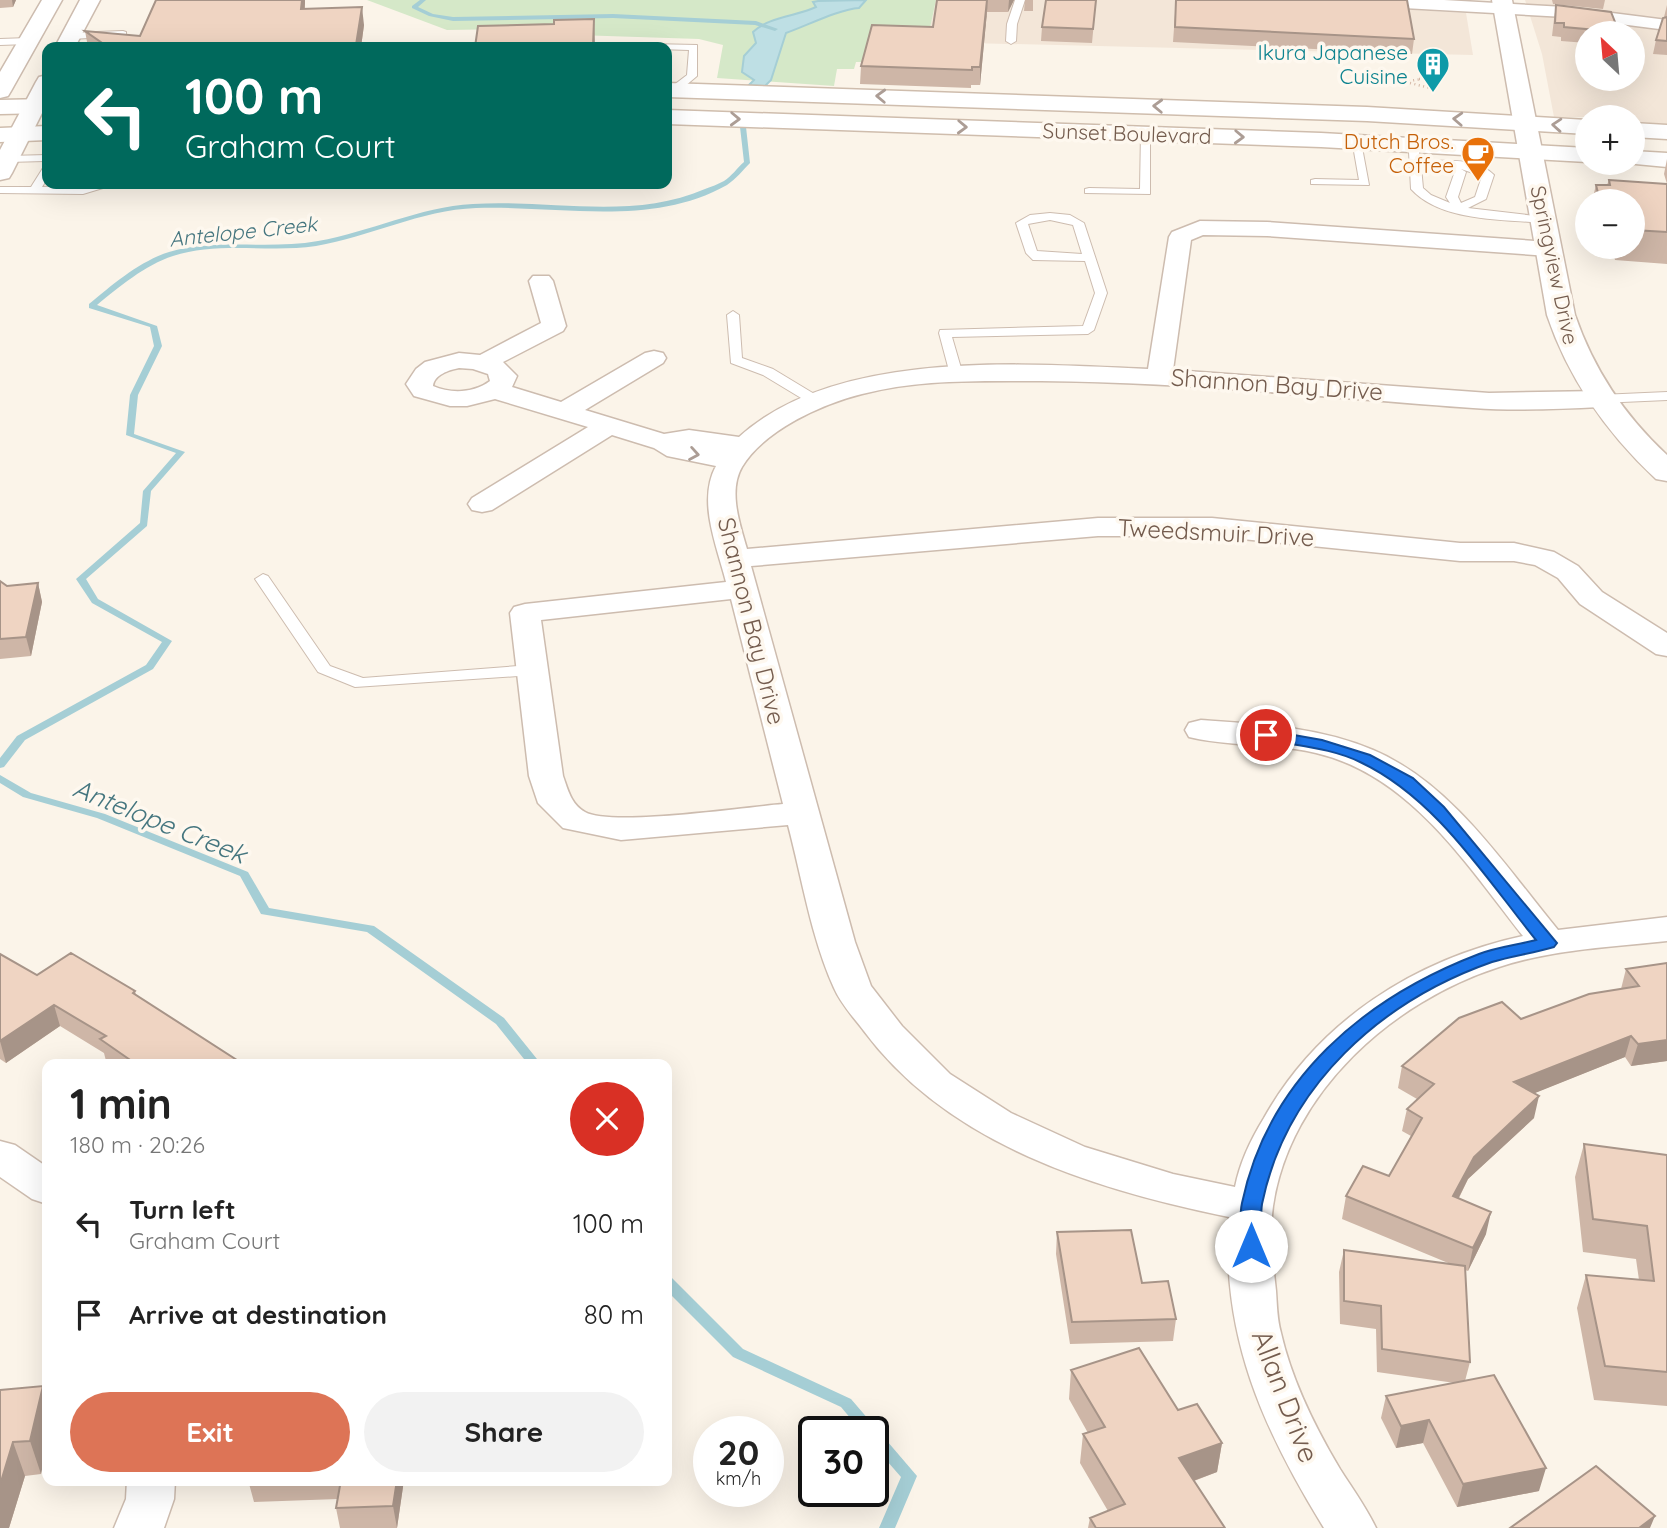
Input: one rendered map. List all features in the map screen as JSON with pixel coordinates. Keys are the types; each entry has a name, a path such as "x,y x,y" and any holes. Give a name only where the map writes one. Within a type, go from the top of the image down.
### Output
{"main road":[{"path":"0,91 52,0"},
{"path":"68,41 90,0"},
{"name":"Springview Drive","path":"1502,4 1561,315 1570,346 1600,399 1638,444 1667,472"},
{"name":"Sunset Boulevard","path":"674,90 1319,112 1575,126"},
{"path":"0,107 41,106"},
{"path":"4,166 10,134 41,106"},
{"name":"Sunset Boulevard","path":"672,116 1356,142 1414,154 1532,151 1575,154"},
{"path":"1645,131 1667,132"},
{"path":"10,134 42,133"},
{"path":"1645,159 1667,160"}],"street":[{"path":"1349,0 1502,4 1667,25"},
{"path":"1635,20 1641,12 1639,0"},
{"path":"1160,375 1180,237 1200,228 1267,229 1549,250"},
{"path":"483,363 554,326 541,281"},
{"path":"563,412 654,358"},
{"path":"459,362 483,363 500,369 504,376 502,384 494,390 481,396 448,399 423,391 419,384 421,377 443,365 459,362"},
{"name":"Shannon Bay Drive","path":"1252,1206 1173,1190 1070,1158 997,1123 936,1084 888,1035 853,989 837,942 725,522 721,493 726,472 739,453 763,430 816,401 870,385 910,378 956,375 1160,375 1476,400 1600,399"},
{"path":"494,390 663,442 689,438 739,453"},
{"path":"482,504 608,426"},
{"name":"Tweedsmuir Drive","path":"532,670 525,613 739,574 1098,527 1154,525 1212,527 1460,552 1514,552 1544,558 1568,572 1591,598 1667,647"},
{"path":"532,670 546,776 555,803 575,821 621,828 802,813"},
{"path":"1201,730 1266,735 1322,744 1364,758 1407,782 1438,810 1548,943"},
{"name":"Allan Drive","path":"1351,1528 1310,1462 1282,1403 1258,1332 1251,1267 1252,1206 1268,1149 1297,1093 1335,1050 1378,1014 1433,981 1487,958 1548,943 1667,929"},
{"path":"0,1156 42,1185"},
{"path":"139,1528 150,1499 151,1486"}],"lane":[{"path":"1011,41 1012,24 1020,0"},
{"path":"68,41 123,34"},
{"path":"0,42 28,41"},
{"path":"672,47 694,47 691,76 674,90"},
{"path":"1088,191 1146,192 1145,134"},
{"path":"1315,182 1365,183 1356,142"},
{"path":"1458,208 1452,197 1460,173 1414,154 1416,184 1420,193 1458,208 1544,220"},
{"path":"4,166 42,163"},
{"path":"1447,167 1474,166 1488,175 1480,199 1458,208"},
{"path":"36,188 42,174"},
{"path":"0,190 36,188 63,193 84,189"},
{"path":"956,375 946,333 1087,330 1101,293 1091,258 1078,223 1074,219 1033,218 1022,223 1032,253 1037,257 1091,258"},
{"path":"733,315 736,360 768,372 816,401"},
{"path":"1600,399 1667,396"},
{"path":"263,579 324,669 361,683 532,670"}],"path":[{"path":"1436,87 1436,80 1445,71"},
{"path":"1381,75 1412,81"},
{"path":"1398,78 1436,80"},
{"path":"1382,85 1422,79"},
{"path":"1405,82 1430,88"}],"shaded area":[{"path":"936,0 1360,0 1378,8 1466,13 1473,55 927,42"},
{"path":"1525,0 1667,0 1667,124 1645,123 1645,105 1575,105 1575,117 1554,117 1542,54"}],"green space":[{"path":"367,0 936,0 927,42 871,62 856,62 854,69 837,69 834,86 717,78 723,45 699,39 546,34 510,29 447,30"}],"water":[{"path":"866,0 859,8 786,33 771,80 765,86 749,85 754,80 742,72 744,56 756,43 753,32 759,27 816,7 813,2"}],"building":[{"path":"156,0 302,0 301,9 362,7 356,42 101,42 85,31 140,36"},
{"path":"937,0 987,0 980,67 972,67 972,70 861,66 872,25 933,27"},
{"path":"1046,0 1096,0 1093,29 1042,27"},
{"path":"1176,0 1407,0 1414,39 1175,27"},
{"path":"1556,5 1611,12 1615,21 1575,21 1575,28 1564,27 1564,23 1555,23"},
{"path":"1667,17 1667,41 1656,40 1663,18"},
{"path":"594,19 593,42 476,42 478,26 554,24 554,20"},
{"path":"1609,180 1667,184 1667,232 1645,231 1645,189 1597,189 1596,185 1610,185"},
{"path":"0,581 7,586 38,583 26,637 0,639"},
{"path":"71,953 135,991 133,993 235,1059 129,1059 100,1039 106,1036 54,1005 0,1041 0,954 37,975"},
{"path":"1667,963 1667,1040 1638,1044 1631,1036 1514,1082 1539,1096 1474,1157 1453,1196 1491,1212 1473,1248 1346,1196 1363,1166 1389,1176 1422,1118 1407,1109 1434,1084 1402,1066 1459,1018 1502,1002 1521,1019 1589,994 1639,986 1626,969"},
{"path":"1584,1144 1667,1155 1667,1372 1605,1366 1586,1275 1654,1281 1647,1226 1593,1219"},
{"path":"1131,1230 1142,1283 1168,1281 1176,1319 1072,1322 1057,1232"},
{"path":"1344,1250 1465,1266 1470,1362 1382,1349 1381,1306 1344,1301"},
{"path":"1139,1348 1178,1410 1197,1404 1222,1443 1179,1458 1225,1528 1096,1528 1090,1518 1125,1504 1083,1434 1105,1427 1071,1370"},
{"path":"1494,1375 1546,1468 1463,1484 1429,1420 1401,1426 1386,1396"},
{"path":"42,1386 30,1441 13,1442 0,1485 0,1390"},
{"path":"1596,1466 1655,1516 1639,1528 1510,1528"},
{"path":"340,1486 396,1486 393,1506 336,1508"}],"waterway":[{"path":"423,0 414,7 431,15 453,19 613,16 756,23 775,29"},
{"name":"Antelope Creek","path":"0,765 21,738 150,667 167,641 95,601 81,579 144,524 147,491 181,452 130,435 134,395 158,346 153,326 92,306 152,263 188,250 301,246 415,216 473,206 632,208 694,197 726,182 747,163 743,127"},
{"name":"Antelope Creek","path":"0,778 27,795 101,816 244,874 265,911 370,929 500,1021 531,1059"},
{"name":"Antelope Creek","path":"672,1287 738,1353 846,1403 857,1416"},
{"name":"Antelope Creek","path":"887,1528 909,1476 889,1453"}],"place":[{"name":"Ikura Japanese Cuisine","path":"1433,94"},
{"name":"Dutch Bros. Coffee","path":"1478,183"}],"route":[{"path":"1251,1246 1252,1206 1268,1149 1297,1093 1335,1050 1378,1014 1433,981 1487,958 1548,943 1438,810 1407,782 1364,758 1322,744 1266,735"}]}
